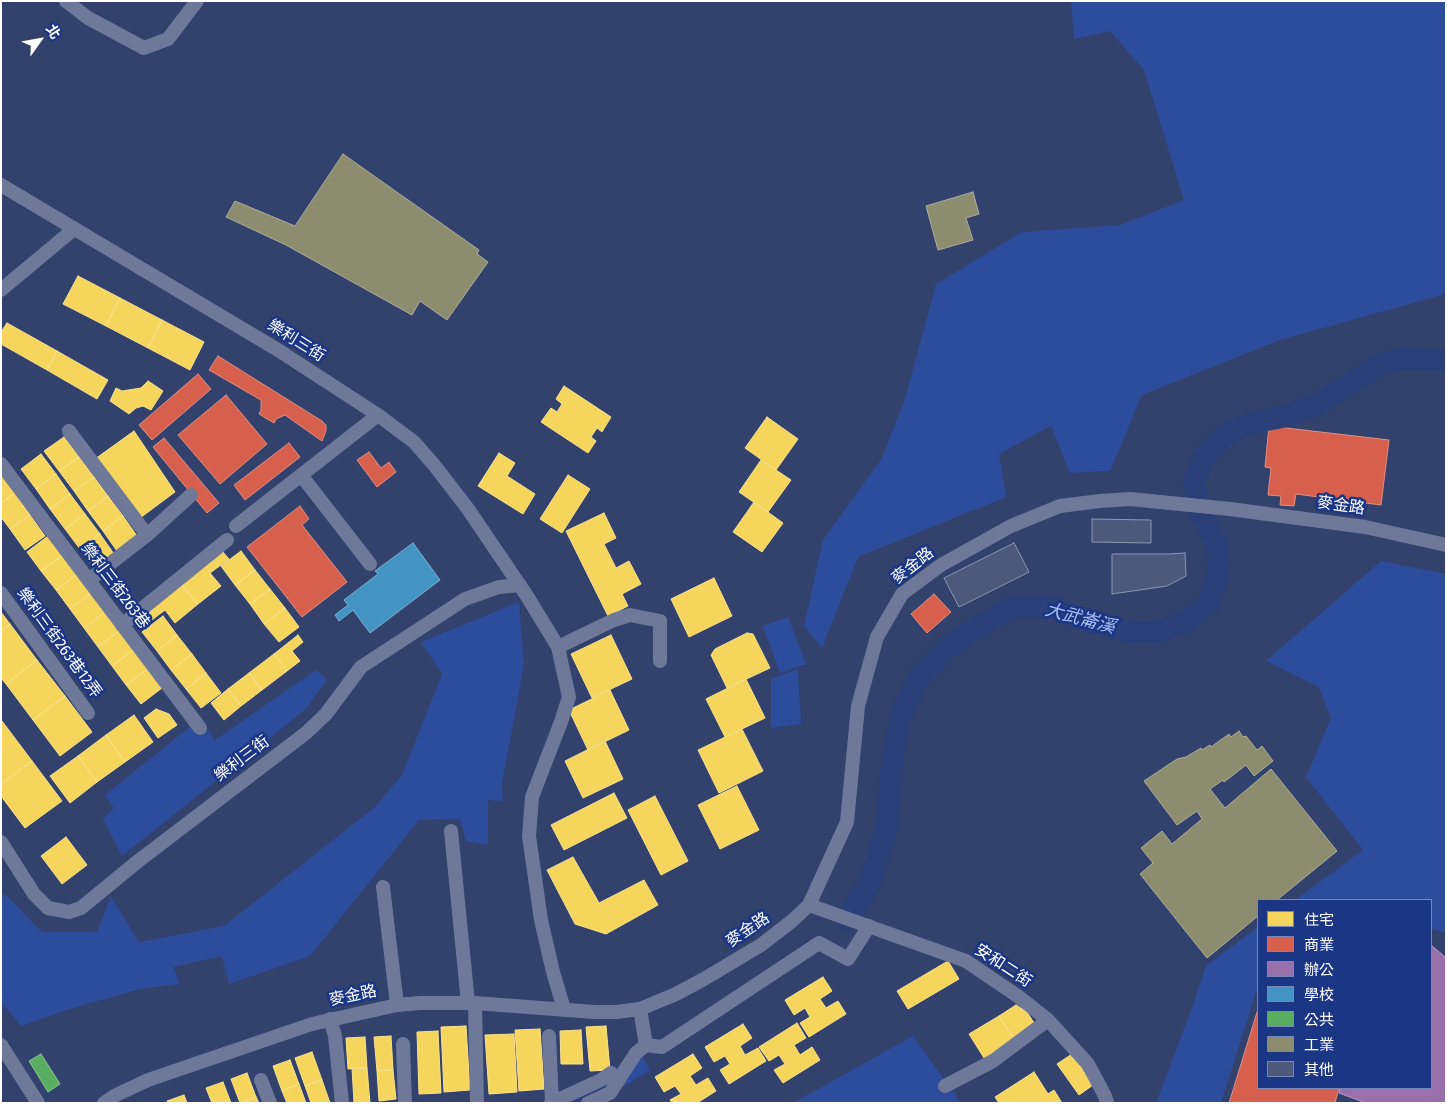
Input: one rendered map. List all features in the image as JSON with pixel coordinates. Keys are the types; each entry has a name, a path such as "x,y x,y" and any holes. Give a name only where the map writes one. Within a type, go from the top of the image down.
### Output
{"street":[{"path":"66,1 88,18 144,48 168,39 197,1"},
{"name":"樂利三街","path":"1,185 278,350 378,414 414,442 436,466 520,584 558,647 569,697 532,797 529,836 541,920 564,1009"},
{"path":"1,290 74,229"},
{"path":"236,526 378,414"},
{"path":"69,431 147,535"},
{"name":"樂利三街263巷","path":"1,464 200,728"},
{"path":"301,475 370,564"},
{"path":"89,580 147,535 191,495"},
{"name":"麥金路","path":"113,1100 148,1080 312,1024 397,1005 472,1003 616,1012 640,1009 676,994 753,950 792,921 815,908 847,822 858,706 877,637 902,594 941,565 1011,526 1060,506 1130,499 1230,508 1365,527 1446,545"},
{"path":"122,625 227,540"},
{"name":"樂利三街","path":"1,842 34,894 48,908 68,912 80,908 306,733 326,714 361,667 465,599 499,587 520,584"},
{"name":"樂利三街263巷12弄","path":"1,593 88,713"},
{"path":"558,647 614,620 630,615 660,621 660,661"},
{"path":"451,831 472,1003 477,1103"},
{"path":"383,887 397,1005"},
{"name":"安和二街","path":"815,908 966,961 1019,996 1048,1020 1088,1064 1107,1103"},
{"path":"588,1103 610,1093 636,1052 646,1045 662,1047 819,943 848,959 865,925"},
{"path":"640,1009 646,1045"},
{"path":"330,1019 335,1036 342,1103"},
{"path":"945,1086 993,1060 1048,1020"},
{"path":"549,1036 551,1103 601,1080 611,1073"},
{"path":"403,1044 405,1103"},
{"path":"1,1045 38,1103"},
{"path":"261,1080 270,1103"}],"shaded area":[{"path":"1071,1 1446,1 1446,292 1442,295 1280,340 1142,395 1110,471 1070,473 1051,426 999,454 1006,497 858,557 822,648 804,626 823,540 882,458 905,399 936,284 1022,232 1120,225 1184,200 1144,70 1110,31 1074,39"},
{"path":"1381,561 1446,574 1446,933 1432,929 1432,899 1296,899 1363,850 1306,777 1331,718 1319,687 1266,661"},
{"path":"519,602 524,665 502,784 503,801 488,800 488,845 466,841 460,819 419,820 310,956 229,984 222,956 173,967 180,984 141,989 76,1007 21,1026 1,1002 1,894 7,896 42,932 97,932 111,897 139,942 224,926 375,807 402,775 442,674 421,642"},
{"path":"788,617 806,664 780,673 763,626"},
{"path":"798,669 801,724 771,728 771,679"},
{"path":"316,670 327,679 306,709 122,856 103,819 114,808 105,795 196,722 204,725 215,740"},
{"path":"1257,928 1257,989 1221,1103 1156,1103 1192,1008 1206,966"},
{"path":"913,1036 961,1103 793,1103"},
{"path":"640,1053 650,1070 618,1090"}],"building: 住宅":[{"path":"78,276 120,298 106,326 63,304"},
{"path":"120,298 162,320 148,348 106,326"},
{"path":"162,320 204,342 190,370 148,348"},
{"path":"7,323 57,351 47,370 1,344 1,332"},
{"path":"57,351 108,380 97,399 47,370"},
{"path":"148,381 163,391 151,410 143,406 136,408 129,414 110,401 116,388 122,391 141,388"},
{"path":"564,386 611,417 602,432 597,428 591,437 596,441 588,453 541,422 551,408 557,412 562,404 556,399"},
{"path":"767,417 798,439 776,470 745,448"},
{"path":"134,431 175,492 140,518 95,459"},
{"path":"64,437 79,457 59,471 44,451"},
{"path":"499,453 515,463 507,476 535,494 523,514 478,486"},
{"path":"41,454 56,474 36,489 21,469"},
{"path":"79,457 94,477 74,491 59,471"},
{"path":"761,460 791,480 768,512 739,492"},
{"path":"1,474 15,493 1,503"},
{"path":"56,474 70,494 50,509 36,489"},
{"path":"568,475 590,489 562,533 540,519"},
{"path":"94,477 108,496 88,511 74,491"},
{"path":"15,493 30,515 10,529 1,517 1,503"},
{"path":"70,494 85,514 65,529 50,509"},
{"path":"108,496 123,516 103,531 88,511"},
{"path":"754,502 783,523 762,552 733,532"},
{"path":"604,513 616,538 604,544 616,568 629,561 641,584 622,594 628,606 608,616 566,531"},
{"path":"85,514 100,534 80,549 65,529"},
{"path":"30,515 45,536 25,550 10,529"},
{"path":"123,516 137,536 117,551 103,531"},
{"path":"100,534 114,554 94,569 80,549"},
{"path":"48,536 63,555 41,571 27,552"},
{"path":"222,551 229,559 210,573 221,586 198,604 181,584"},
{"path":"241,551 255,570 235,585 221,566"},
{"path":"63,555 77,574 56,590 41,571"},
{"path":"255,570 270,589 250,604 235,585"},
{"path":"77,574 91,593 70,609 56,590"},
{"path":"714,578 732,616 689,637 671,599"},
{"path":"181,584 198,604 175,623 165,610 145,625 139,618"},
{"path":"270,589 285,608 264,624 250,604"},
{"path":"91,593 105,612 84,628 70,609"},
{"path":"285,608 299,627 279,642 264,624"},
{"path":"1,612 10,624 1,631"},
{"path":"105,612 119,631 98,647 84,628"},
{"path":"163,616 177,635 157,651 142,632"},
{"path":"10,624 37,660 6,684 1,678 1,631"},
{"path":"119,631 133,650 112,666 98,647"},
{"path":"747,633 753,634 770,668 727,688 711,655 715,649"},
{"path":"177,635 192,654 171,670 157,651"},
{"path":"298,635 303,642 292,651 300,661 287,671 274,654"},
{"path":"611,635 632,679 592,698 571,654"},
{"path":"133,650 148,669 126,685 112,666"},
{"path":"192,654 206,673 186,689 171,670"},
{"path":"274,654 287,671 262,690 249,673"},
{"path":"37,660 65,696 33,720 6,684"},
{"path":"148,669 162,688 141,704 126,685"},
{"path":"206,673 221,693 201,708 186,689"},
{"path":"249,673 262,690 241,706 228,689"},
{"path":"746,679 765,718 725,737 706,699"},
{"path":"228,689 241,706 224,720 211,703"},
{"path":"610,690 629,730 588,750 569,710"},
{"path":"65,696 92,732 60,756 33,720"},
{"path":"156,709 169,714 177,725 158,738 144,718"},
{"path":"134,715 153,742 125,762 106,735"},
{"path":"1,721 32,761 1,784"},
{"path":"742,729 763,771 719,793 698,750"},
{"path":"106,735 125,762 97,782 78,756"},
{"path":"605,741 623,779 583,798 565,761"},
{"path":"78,756 97,782 70,803 50,776"},
{"path":"32,761 62,801 25,828 1,796 1,784"},
{"path":"737,786 759,830 720,849 698,805"},
{"path":"614,793 627,818 564,850 551,825"},
{"path":"655,796 688,861 661,875 628,810"},
{"path":"66,837 87,865 62,884 41,856"},
{"path":"573,857 599,903 644,880 658,905 606,934 575,924 547,870"},
{"path":"948,961 959,979 908,1009 897,991"},
{"path":"823,977 832,991 820,999 826,1008 838,1001 846,1014 809,1037 800,1023 810,1017 805,1008 794,1015 785,1000"},
{"path":"1016,1005 1027,1012 1036,1026 1014,1040 999,1016"},
{"path":"999,1016 1014,1040 984,1058 969,1034"},
{"path":"797,1023 806,1038 794,1045 800,1055 812,1047 820,1060 783,1083 774,1070 785,1064 779,1055 769,1061 759,1047"},
{"path":"743,1024 752,1038 740,1046 745,1055 758,1048 766,1061 729,1084 720,1070 730,1064 725,1056 714,1062 705,1047"},
{"path":"466,1026 470,1090 444,1092 441,1027"},
{"path":"606,1026 610,1070 590,1071 586,1027"},
{"path":"540,1029 544,1089 519,1091 515,1030"},
{"path":"581,1030 583,1064 561,1064 560,1031"},
{"path":"438,1031 441,1093 419,1094 417,1032"},
{"path":"514,1034 517,1092 489,1094 485,1035"},
{"path":"391,1036 393,1070 377,1071 374,1037"},
{"path":"365,1037 367,1068 348,1069 346,1038"},
{"path":"312,1052 322,1080 305,1086 295,1058"},
{"path":"693,1054 702,1068 690,1076 696,1085 708,1078 716,1091 697,1103 672,1103 670,1100 681,1094 675,1086 664,1092 655,1077"},
{"path":"1072,1054 1093,1085 1079,1095 1057,1064"},
{"path":"290,1060 299,1084 282,1091 273,1066"},
{"path":"352,1068 367,1068 370,1103 354,1103"},
{"path":"393,1070 396,1099 379,1101 377,1071"},
{"path":"1034,1072 1048,1094 1054,1090 1062,1103 999,1103 995,1097"},
{"path":"247,1073 256,1097 240,1103 231,1079"},
{"path":"322,1080 330,1103 311,1103 305,1086"},
{"path":"223,1082 231,1103 212,1103 206,1088"},
{"path":"299,1084 306,1103 287,1103 282,1091"},
{"path":"184,1095 187,1103 168,1103 167,1101"},
{"path":"256,1097 259,1103 241,1103"}],"building: 商業":[{"path":"218,356 322,421 326,425 326,431 322,441 285,415 276,419 274,423 259,414 261,400 209,370"},
{"path":"198,374 211,389 152,440 139,425"},
{"path":"226,395 267,444 220,484 178,435"},
{"path":"1269,426 1389,440 1381,505 1296,494 1294,506 1280,505 1281,496 1268,495 1271,468 1265,467"},
{"path":"164,438 219,503 207,513 153,447"},
{"path":"289,443 300,457 245,500 234,485"},
{"path":"369,452 381,468 389,462 396,472 377,487 357,460"},
{"path":"300,506 309,519 302,525 347,582 302,617 247,547"},
{"path":"934,594 951,612 927,633 911,614"},
{"path":"1257,1012 1257,1089 1339,1089 1335,1103 1229,1103"}],"building: 辦公":[{"path":"1432,946 1446,960 1446,1103 1366,1103 1339,1093 1340,1089 1432,1089"}],"building: 學校":[{"path":"413,543 440,580 370,633 353,610 339,621 335,615 348,605 344,600 378,574 375,571"}],"building: 公共":[{"path":"41,1054 60,1084 48,1092 29,1061"}],"building: 工業":[{"path":"343,154 479,250 477,254 488,262 447,320 420,301 412,315 286,245 226,217 235,201 295,226"},
{"path":"973,192 979,214 966,218 973,240 938,250 926,206"},
{"path":"1239,731 1243,737 1246,736 1257,750 1262,746 1273,761 1254,776 1246,765 1224,782 1223,780 1210,789 1225,808 1271,769 1337,851 1278,899 1257,899 1257,917 1207,958 1140,874 1153,863 1141,848 1162,831 1172,844 1202,819 1197,811 1177,825 1144,781 1177,759 1186,757 1201,748 1202,750 1210,745 1211,747 1229,734 1231,737"}],"building: 其他":[{"path":"1092,519 1151,520 1151,543 1092,542"},
{"path":"1014,543 1029,572 959,607 944,578"},
{"path":"1185,553 1186,576 1167,586 1112,594 1112,554"}],"waterway":[{"name":"大武崙溪","path":"848,920 870,882 887,828 892,761 901,715 918,678 947,648 979,626 1014,607 1052,607 1092,623 1130,632 1157,632 1188,621 1209,603 1219,572 1217,545 1201,513 1194,481 1205,455 1226,434 1252,423 1287,416 1318,404 1379,365 1400,359 1446,360"},
{"name":"大武崙溪","path":"569,1103 607,1084"}]}
